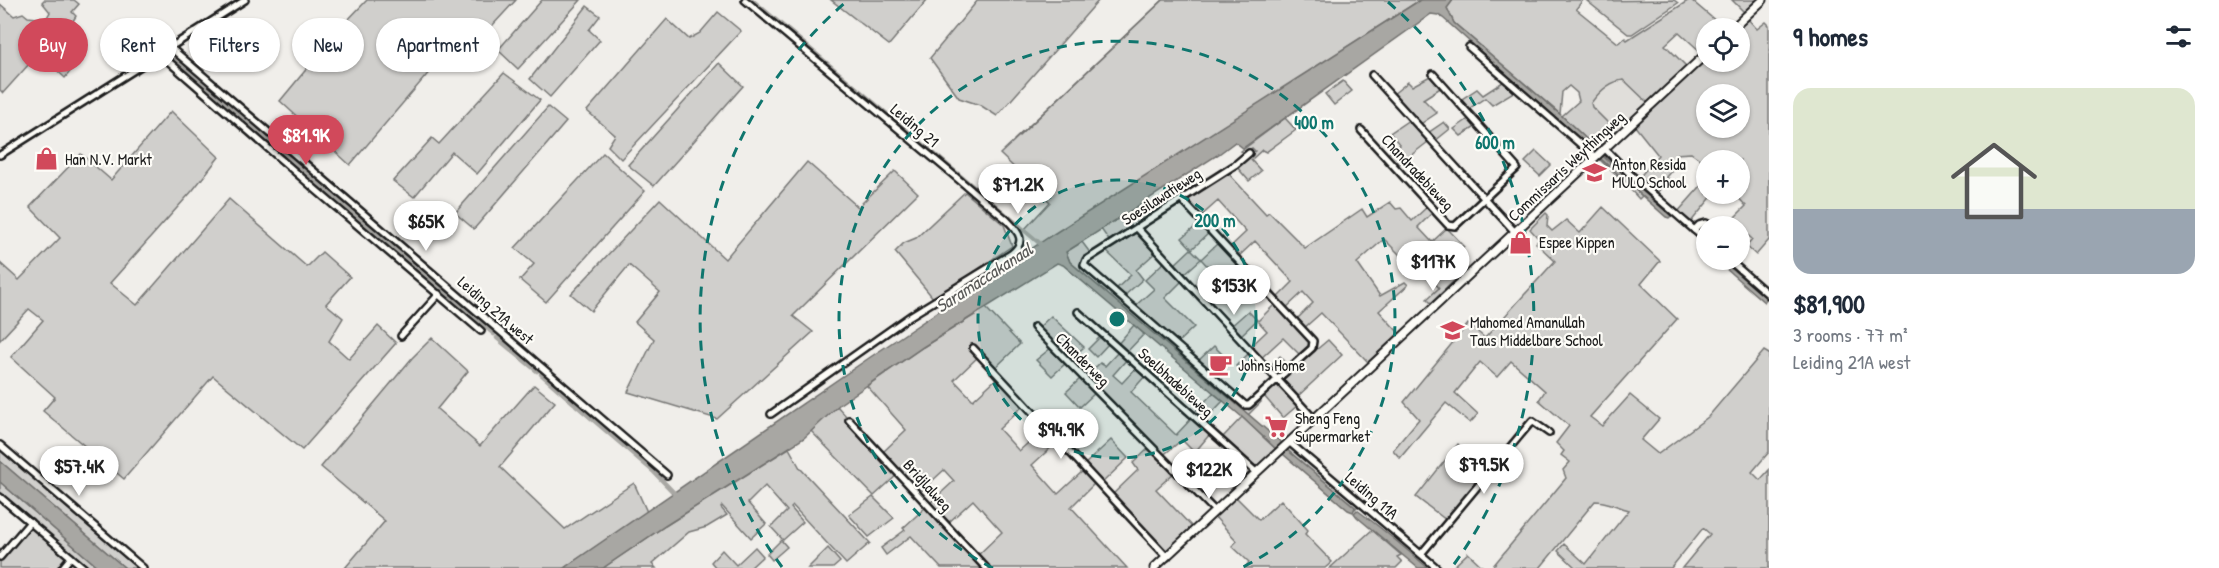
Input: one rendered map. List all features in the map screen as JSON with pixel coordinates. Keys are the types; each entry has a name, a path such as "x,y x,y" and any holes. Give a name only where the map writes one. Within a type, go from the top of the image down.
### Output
{"main road":[{"path":"1744,18 1763,0"},
{"name":"Commissaris Weythingweg","path":"1154,568 1696,63"}],"street":[{"path":"177,44 245,0"},
{"name":"Leiding 21","path":"745,0 1008,220 1021,237 1019,246 1011,254 910,316 771,414"},
{"path":"1469,47 1599,153 1631,176 1694,230"},
{"name":"Leiding 21A west","path":"177,53 667,475"},
{"path":"177,69 481,331"},
{"path":"0,155 131,72"},
{"path":"1433,74 1517,168 1484,199"},
{"path":"1372,75 1515,232"},
{"name":"Chandradebieweg","path":"1361,130 1448,225 1455,226 1484,199"},
{"name":"Soesilawatieweg","path":"1249,153 1181,200 1086,260 1085,267 1245,405 1252,403 1278,379"},
{"path":"1181,200 1313,341 1312,348 1278,379"},
{"path":"1137,228 1314,419"},
{"path":"1740,270 1769,295"},
{"path":"401,336 439,294"},
{"name":"Soelbhadebieweg","path":"1078,312 1256,472"},
{"name":"Chanderweg","path":"1034,327 1215,511"},
{"path":"973,348 1167,557"},
{"name":"Bridjlalweg","path":"849,420 986,568"},
{"path":"1421,554 1532,421 1549,433"},
{"path":"0,445 143,568"},
{"name":"Leiding 11A","path":"1285,446 1437,568"},
{"path":"0,497 84,568"},
{"path":"0,557 30,522"},
{"path":"62,568 71,557"}],"shaded area":[{"path":"44,0 74,0 79,4 72,12 76,16 75,18 47,18 50,12 42,2"},
{"path":"367,0 516,0 499,18 376,18 376,72 429,72 350,165 280,101 304,72 364,72 364,18 350,18"},
{"path":"542,0 581,0 518,69 500,52 500,48"},
{"path":"831,0 927,0 889,45"},
{"path":"978,0 1099,0 997,116 980,105 959,98 930,58"},
{"path":"1163,0 1420,0 1040,244 1024,230 1050,202 1000,154"},
{"path":"1420,0 1453,0 1447,8 1454,23 1598,150 1594,153 1443,18 1431,14 1243,148 1235,142 1066,252 1070,262 1283,444 1278,449 1063,265 1057,263 923,347 840,404 804,438 603,568 564,568 1052,235"},
{"path":"1453,0 1583,0 1576,9 1618,43 1625,38 1627,40 1689,0 1712,18 1696,18 1696,48 1679,32 1665,45 1688,68 1649,104 1624,80 1614,82 1601,91 1591,103 1592,107 1618,133 1598,150 1562,116 1579,101 1577,93 1569,86 1562,92 1560,114 1454,23 1447,8"},
{"path":"1674,0 1678,3 1632,34 1628,34 1587,1"},
{"path":"1732,0 1759,0 1745,13"},
{"path":"0,4 14,16 23,13 28,17 37,18 18,18 18,72 22,72 3,93 0,90"},
{"path":"587,6 600,16 589,30 600,40 550,97 530,79"},
{"path":"718,12 741,31 621,159 608,146 615,135 587,111 667,19 689,39 700,33"},
{"path":"1750,21 1757,29 1766,22 1769,25 1769,240 1756,255 1750,250 1752,239 1750,237 1750,216 1736,216 1746,206 1744,204 1750,204 1750,150 1696,150 1696,156 1691,153 1675,154 1676,165 1666,177 1669,179 1656,194 1638,179 1658,155 1634,125 1696,66 1696,72 1750,72"},
{"path":"719,63 743,86 654,186 628,165"},
{"path":"59,72 70,72 65,78"},
{"path":"504,73 540,100 477,174 452,152 414,197 393,181 432,138 439,144"},
{"path":"1432,75 1442,87 1423,99 1437,113 1419,125 1392,95 1408,82 1412,86"},
{"path":"1506,80 1517,90 1492,105 1485,98 1467,110 1459,101 1477,89 1483,95"},
{"path":"1618,80 1624,80 1649,104 1618,133 1592,107 1591,103 1596,95"},
{"path":"1343,81 1352,91 1334,105 1325,94"},
{"path":"548,107 566,122 474,229 455,213"},
{"path":"171,111 219,157 193,190 110,283 137,305 229,199 307,267 322,252 350,277 326,304 343,318 329,341 349,359 378,326 396,343 302,450 213,376 124,479 43,411 55,397 11,357 43,320 29,309 0,340 0,263 19,280 60,238 30,207 81,154 111,180"},
{"path":"1285,118 1296,130 1266,152 1262,150 1251,160 1261,171 1249,181 1236,166 1255,151 1252,148 1245,153 1241,151"},
{"path":"1470,118 1477,126 1461,136 1454,129"},
{"path":"1409,120 1428,142 1397,166 1386,155 1400,145 1390,133"},
{"path":"1444,122 1450,129 1435,141 1428,133"},
{"path":"1536,151 1551,165 1540,176 1525,162"},
{"path":"1603,152 1672,214 1671,216 1604,156 1601,159 1642,196 1639,199 1598,158"},
{"path":"603,153 645,191 546,302 520,280 534,264 515,248"},
{"path":"1603,156 1671,216 1666,217 1601,159 1600,157"},
{"path":"807,162 858,207 895,171 918,193 793,316 813,332 717,419 628,392 654,339 635,322 660,292 629,265 591,311 571,294 660,199 725,259"},
{"path":"1228,173 1266,214 1269,212 1305,248 1362,209 1367,217 1390,202 1396,209 1401,208 1412,221 1428,206 1434,211 1418,227 1432,242 1447,228 1464,246 1457,253 1446,242 1439,249 1461,274 1431,303 1427,299 1439,288 1425,271 1419,274 1384,239 1357,263 1380,296 1405,282 1408,285 1379,311 1399,333 1368,362 1321,313 1303,329 1295,321 1313,303 1303,292 1284,310 1275,300 1293,282 1255,241 1237,258 1228,249 1246,232 1218,201 1200,217 1185,200"},
{"path":"1696,191 1696,204 1706,204 1690,223 1677,213"},
{"path":"965,192 1004,225 1012,246 934,299 895,252 904,243 916,238"},
{"path":"1138,206 1146,219 1110,242 1101,229"},
{"path":"1603,207 1660,261 1641,284 1677,319 1590,417 1602,426 1630,395 1659,419 1641,440 1658,454 1708,417 1764,351 1769,354 1769,452 1752,472 1760,480 1769,470 1769,568 1682,568 1710,534 1703,528 1671,568 1576,568 1558,551 1564,544 1586,564 1629,510 1595,501 1540,568 1495,568 1493,566 1566,478 1563,470 1570,462 1561,455 1564,451 1556,443 1569,426 1539,400 1545,391 1511,361 1497,377 1480,362 1455,393 1478,414 1470,423 1446,403 1400,458 1393,450 1419,419 1404,402 1468,324 1485,338 1555,261 1536,243 1539,239 1530,229 1546,213 1548,215 1547,226 1552,231 1566,220 1580,233"},
{"path":"1200,223 1209,233 1192,249 1182,238"},
{"path":"1135,232 1156,252 1136,270 1143,279 1123,297 1115,290 1131,275 1105,250"},
{"path":"1082,242 1091,254 1081,263 1082,267 1241,404 1249,410 1259,401 1261,402 1248,415 1070,262 1066,252"},
{"path":"1218,243 1237,264 1220,280 1201,259"},
{"path":"1191,249 1201,259 1182,276 1173,266"},
{"path":"1165,261 1183,280 1165,298 1194,327 1177,343 1134,307 1154,289 1145,280"},
{"path":"1727,270 1733,270 1765,297 1764,302"},
{"path":"1275,304 1311,343 1310,347 1301,356 1283,338 1259,360 1249,348 1267,331 1258,321"},
{"path":"986,308 1020,344 994,369 979,356 954,380 973,400 998,377 1024,405 999,429 1019,451 1045,428 1057,442 1032,465 1058,494 1084,470 1096,482 1071,507 1127,568 988,568 977,556 1002,532 973,500 947,524 929,504 954,481 944,470 919,493 882,453 906,430 867,386 923,347"},
{"path":"1248,311 1257,320 1239,337 1230,327"},
{"path":"1051,316 1084,347 1069,361 1037,329"},
{"path":"1134,325 1144,334 1126,353 1117,345"},
{"path":"1101,336 1109,343 1096,357 1088,349"},
{"path":"432,338 468,371 437,409 480,446 534,385 555,402 500,467 565,529 634,483 647,512 564,568 345,568 385,521 321,467 412,358"},
{"path":"1328,340 1342,355 1297,397 1282,380 1283,378"},
{"path":"1214,346 1224,356 1208,370 1198,361"},
{"path":"1051,348 1066,363 1052,376 1036,360"},
{"path":"1119,351 1128,358 1113,375 1122,383 1137,367 1146,375 1131,392 1176,435 1192,418 1210,434 1195,452 1204,461 1186,479 1177,470 1194,452 1182,440 1162,456 1085,377 1100,363 1105,366"},
{"path":"1249,353 1258,362 1245,375 1236,366"},
{"path":"1280,356 1290,367 1278,378 1268,368"},
{"path":"1081,378 1096,392 1080,407 1066,392"},
{"path":"1278,385 1298,405 1283,418 1264,396"},
{"path":"1213,393 1223,401 1203,422 1194,413"},
{"path":"837,406 898,474 874,496 811,431"},
{"path":"1242,417 1278,449 1257,468 1221,439"},
{"path":"1111,440 1128,458 1101,484 1084,465"},
{"path":"1458,444 1488,470 1446,520 1416,497"},
{"path":"1150,447 1175,472 1156,489 1193,528 1168,552 1112,495 1138,470 1133,463"},
{"path":"1289,447 1358,506 1355,509 1286,449"},
{"path":"789,448 800,468 870,543 846,564 793,506 791,508 803,522 783,540 771,527 787,511 765,486 748,503 766,524 751,538 722,506 721,508 727,515 707,527 689,532 652,564 656,568 603,568 665,526"},
{"path":"0,449 137,568 125,568 0,461"},
{"path":"1286,449 1355,507 1353,512 1283,454"},
{"path":"0,461 125,568 99,568 0,482"},
{"path":"0,482 99,568 87,568 0,494"},
{"path":"1235,496 1259,520 1281,500 1308,530 1305,534 1332,562 1325,568 1245,568 1249,562 1232,546 1237,541 1214,516"},
{"path":"873,497 894,518 869,537 849,515"},
{"path":"927,506 985,568 941,568 911,536 886,555 881,548 905,530 903,528"},
{"path":"1357,510 1428,568 1418,568 1357,517 1354,513"},
{"path":"30,525 67,559 60,568 0,568 0,559"},
{"path":"1372,530 1401,555 1397,557 1402,562 1396,568 1330,568"},
{"path":"781,540 787,547 772,560 767,554"},
{"path":"755,547 763,556 750,568 716,568 711,562 722,550 736,565"},
{"path":"828,548 840,562 833,568 808,568"},
{"path":"1468,553 1484,568 1452,568"}],"waterway":[{"name":"Saramaccakanaal","path":"752,0 1043,246"},
{"path":"1014,140 1163,0"},
{"path":"177,63 494,334"},
{"path":"497,338 537,371"},
{"path":"541,374 574,403"},
{"path":"576,405 653,471 677,496"}],"place":[{"name":"Han N.V. Markt","path":"47,159"},
{"name":"Anton Resida MULO School","path":"1594,173"},
{"name":"Espee Kippen","path":"1521,242"},
{"name":"Mahomed Amanullah Taus Middelbare School","path":"1452,331"},
{"name":"Johns Home","path":"1220,365"},
{"name":"Sheng Feng Supermarket","path":"1277,427"}]}
